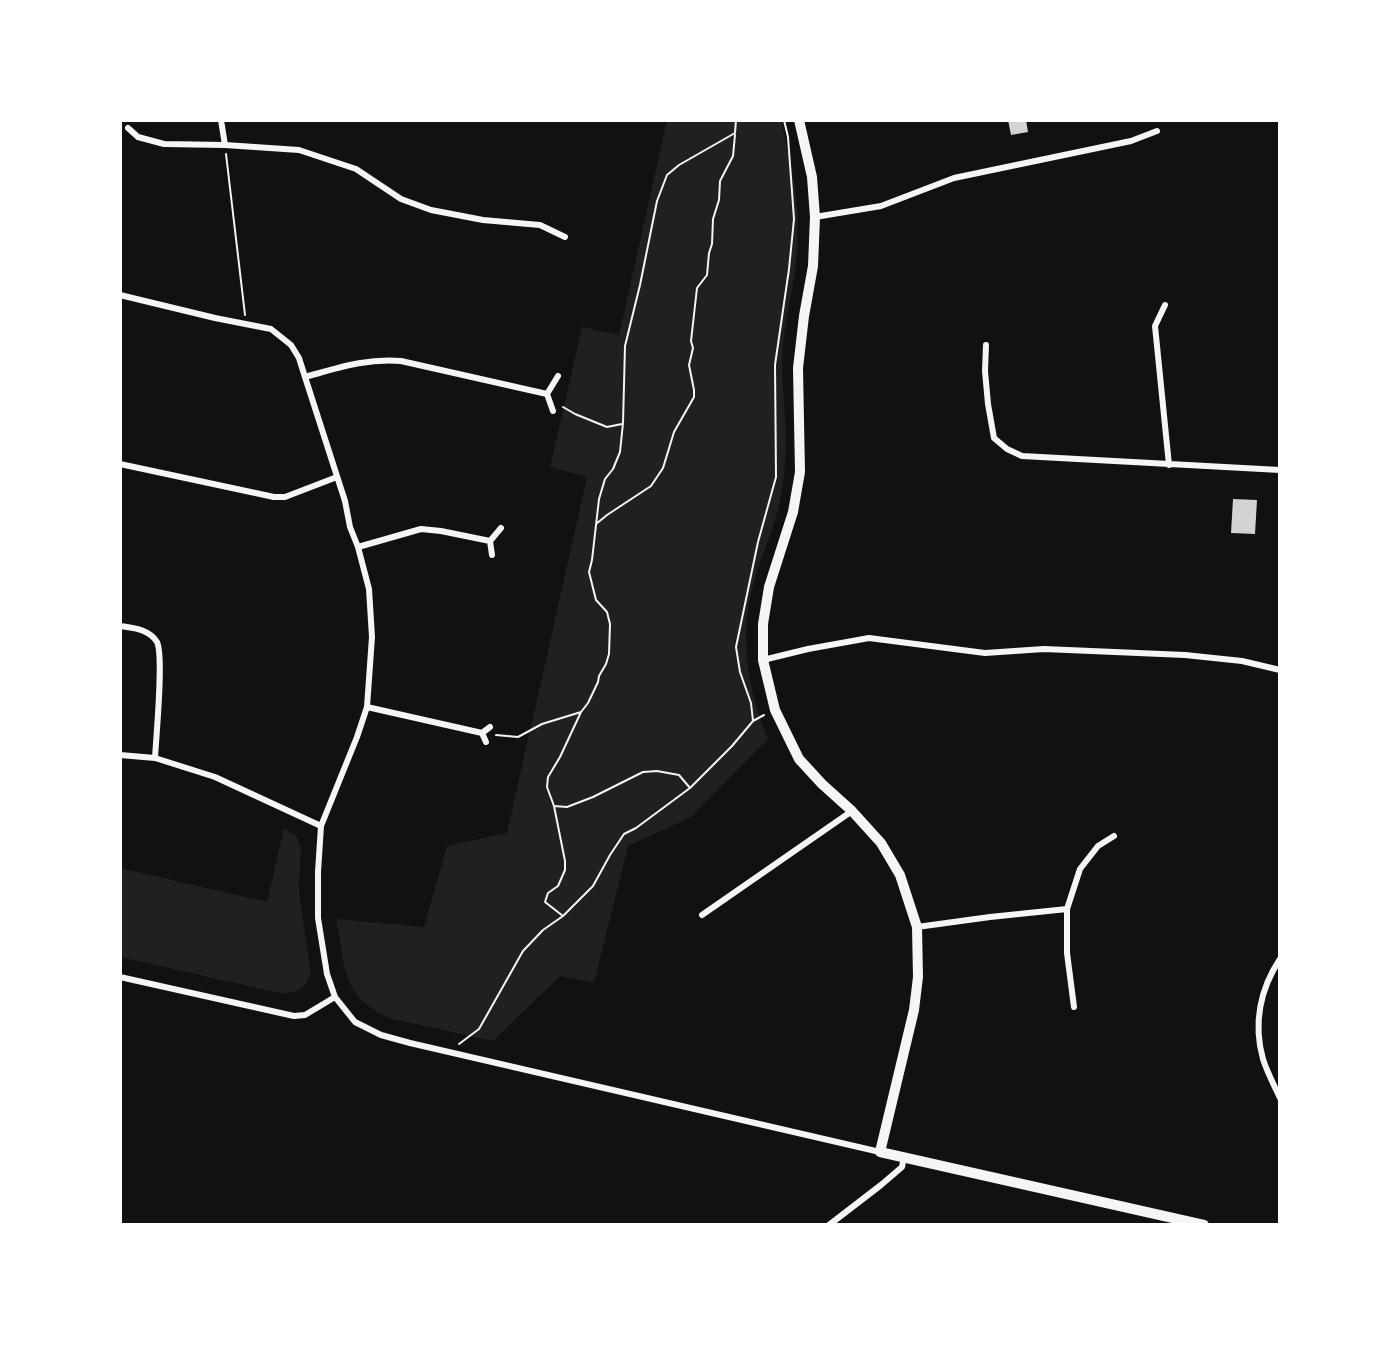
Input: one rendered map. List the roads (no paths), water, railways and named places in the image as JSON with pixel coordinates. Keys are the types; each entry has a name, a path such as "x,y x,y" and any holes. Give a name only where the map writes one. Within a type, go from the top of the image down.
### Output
{"street":[{"path":"221,120 225,145"},
{"path":"799,120 812,177 815,217 813,266 798,368 800,472 793,512 769,587 763,624 763,660 776,710 799,759 881,843 900,875 917,927 918,976 914,1010 880,1152"},
{"path":"128,128 138,137 164,144 298,150 356,169 401,199 431,210 483,220 540,225 565,237"},
{"path":"815,217 881,206 954,178 1131,141 1157,132"},
{"path":"120,295 271,329 291,345 305,377 345,501 350,527 358,547 369,590 372,638 367,707 321,826 318,872 318,918 327,974 334,997 356,1022 381,1035 449,1052 1204,1225"},
{"path":"1165,305 1155,326 1169,465"},
{"path":"986,345 985,371 994,438 1007,449 1022,456 1280,470"},
{"path":"305,377 367,361 401,361 547,394"},
{"path":"547,394 558,376"},
{"path":"547,394 553,411"},
{"path":"120,464 274,497 285,497 337,477"},
{"path":"492,555 490,541 501,528"},
{"path":"358,547 421,529 490,541"},
{"path":"120,626 142,630 151,635 157,643 160,660 155,758"},
{"path":"763,660 808,649 869,639 985,653 1044,649 1185,655 1242,661 1280,670"},
{"path":"367,707 482,733 490,727"},
{"path":"482,733 486,742"},
{"path":"120,755 155,758 215,777 321,826"},
{"path":"702,915 852,811"},
{"path":"1074,1007 1067,952 1067,909 1080,869 1098,846 1114,836"},
{"path":"917,927 1067,909"},
{"path":"1280,959 1262,994 1258,1017 1263,1059 1280,1098"},
{"path":"120,977 294,1016 305,1015 334,997"},
{"path":"829,1225 902,1167 904,1157"}]}
